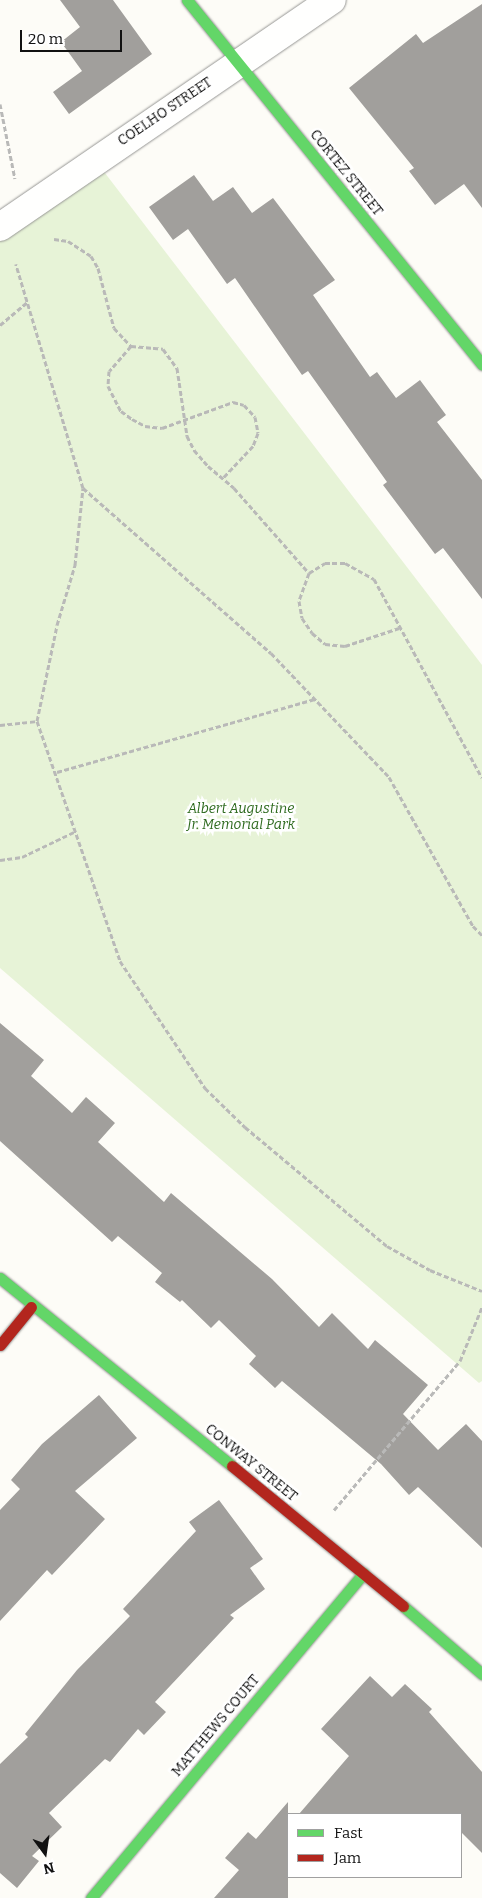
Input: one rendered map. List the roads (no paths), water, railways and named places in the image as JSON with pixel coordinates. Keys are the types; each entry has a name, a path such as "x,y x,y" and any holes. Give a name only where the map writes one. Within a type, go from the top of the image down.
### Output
{"street":[{"name":"CORTEZ STREET","path":"187,0 482,364"},
{"name":"COELHO STREET","path":"0,227 237,63 332,0"},
{"name":"CONWAY STREET","path":"0,1278 31,1307 364,1573 482,1674"},
{"path":"0,1345 31,1307"},
{"name":"MATTHEWS COURT","path":"91,1898 364,1573"}],"park label":[{"name":"Albert Augustine Jr. Memorial Park","path":"241,818"}]}
